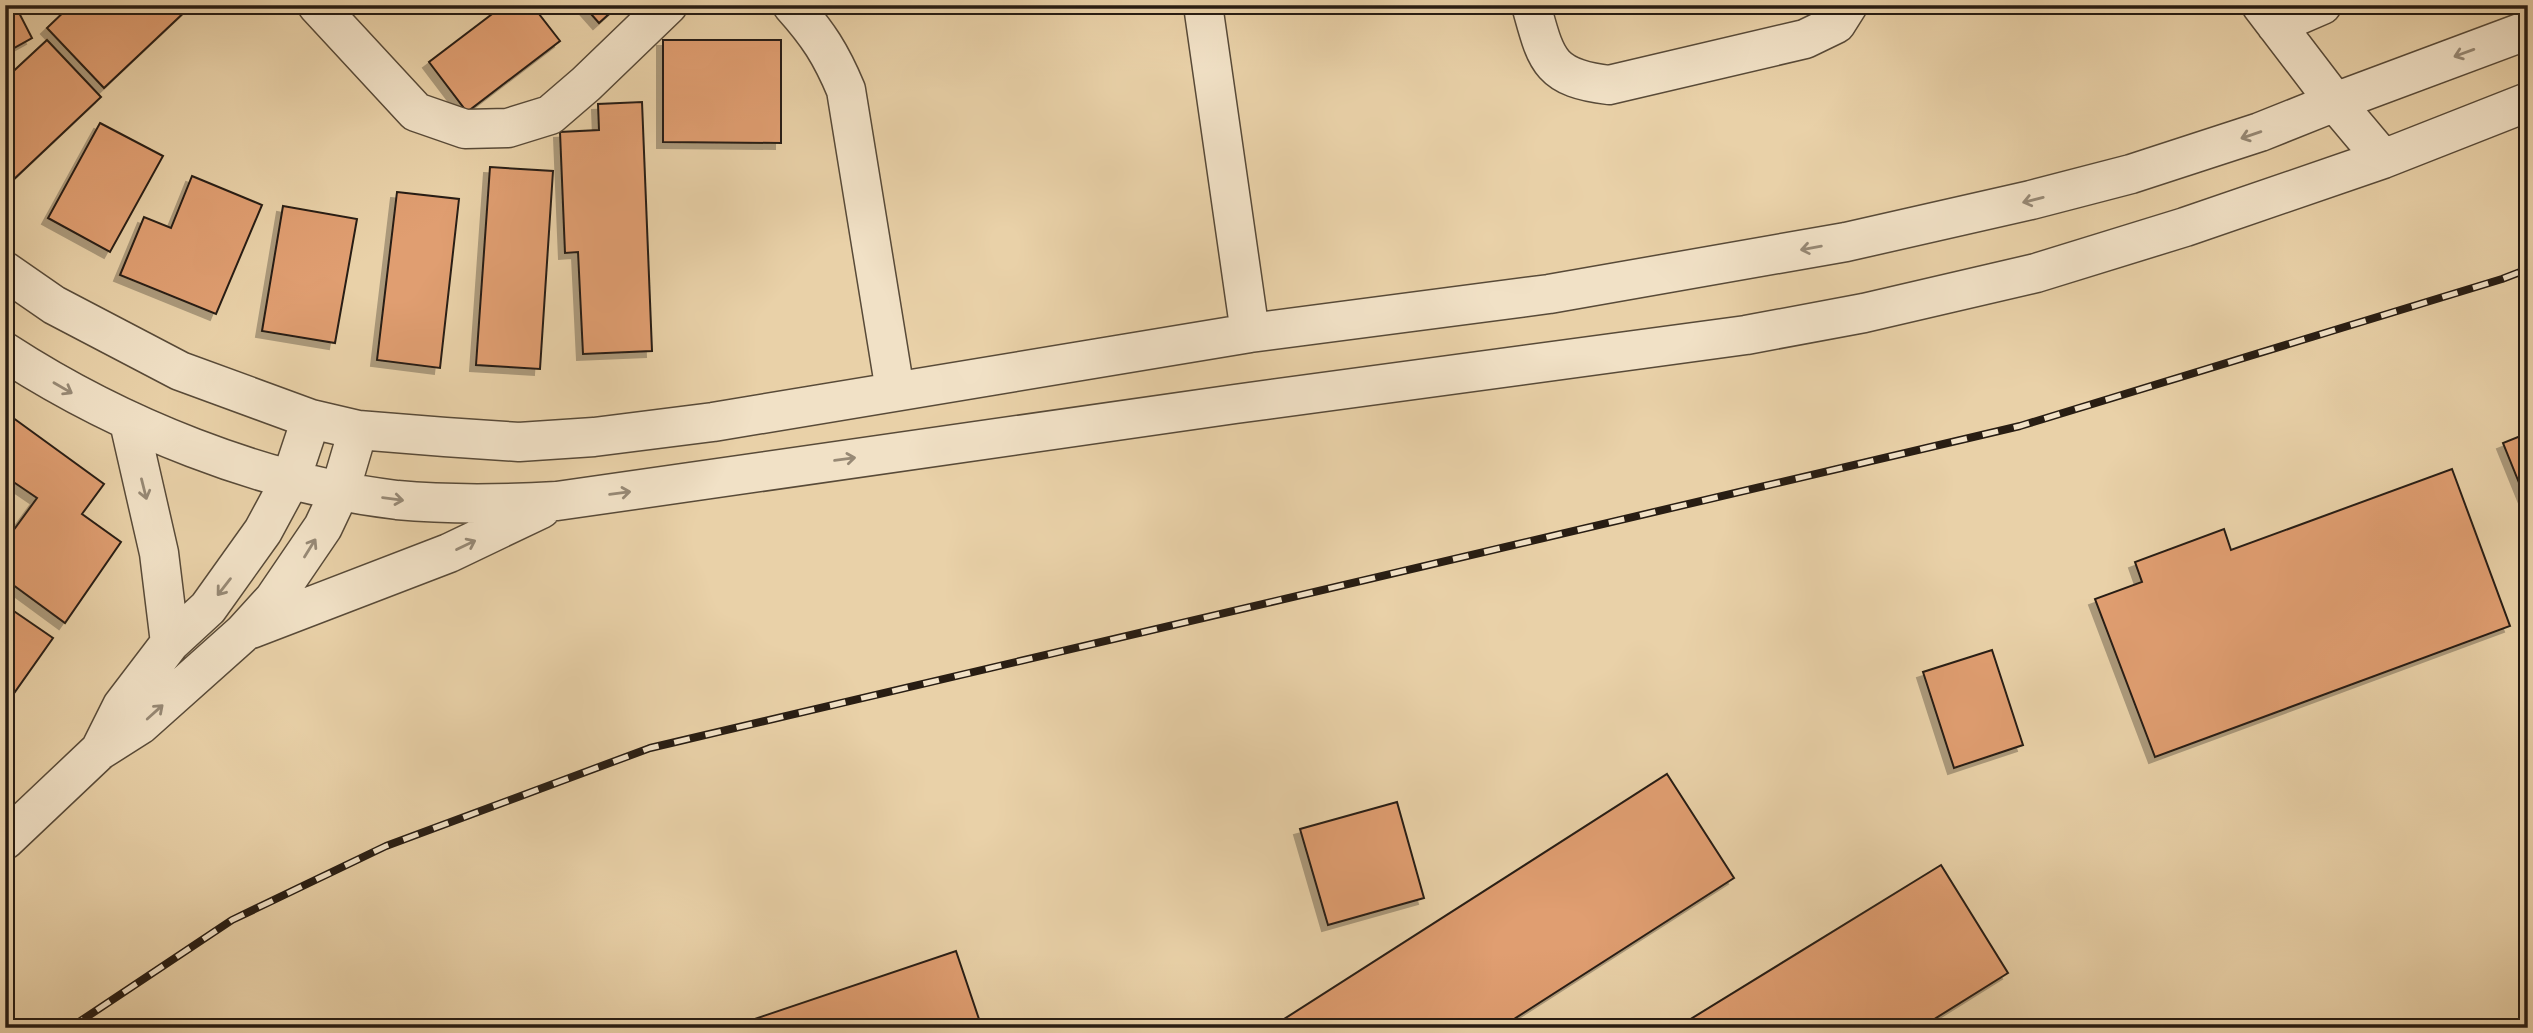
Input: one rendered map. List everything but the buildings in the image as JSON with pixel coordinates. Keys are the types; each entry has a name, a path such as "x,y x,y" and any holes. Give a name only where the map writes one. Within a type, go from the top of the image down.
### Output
{"street":[{"path":"317,5 416,112 465,129 508,128 550,115 668,5"},
{"path":"792,5 833,57 846,90 895,391"},
{"path":"1203,5 1250,333"},
{"path":"1531,5 1544,52 1562,73 1584,82 1609,85 1805,39 1836,24 1848,5"},
{"path":"2322,5 2268,15 2334,102 2383,159"},
{"path":"5,271 64,310 180,371 311,419 358,430 519,442 594,437 713,422 1250,333 1549,294 1873,237 2131,174 2260,132 2528,30"},
{"path":"5,352 70,392 130,422 230,460 291,479 340,491 396,499 485,505 557,501 1249,402 1746,335 1864,313 2036,272 2185,227 2383,159 2528,102"},
{"path":"99,751 122,706 170,643 208,608 264,531 291,479 311,419"},
{"path":"130,422 159,553 170,643"},
{"path":"5,840 99,751 140,725 243,633 274,599 323,527 340,491 358,430"},
{"path":"243,633 449,553 557,501"}],"railway":[{"path":"70,1028 232,920 386,846 650,748 2020,426 2528,269"}]}
